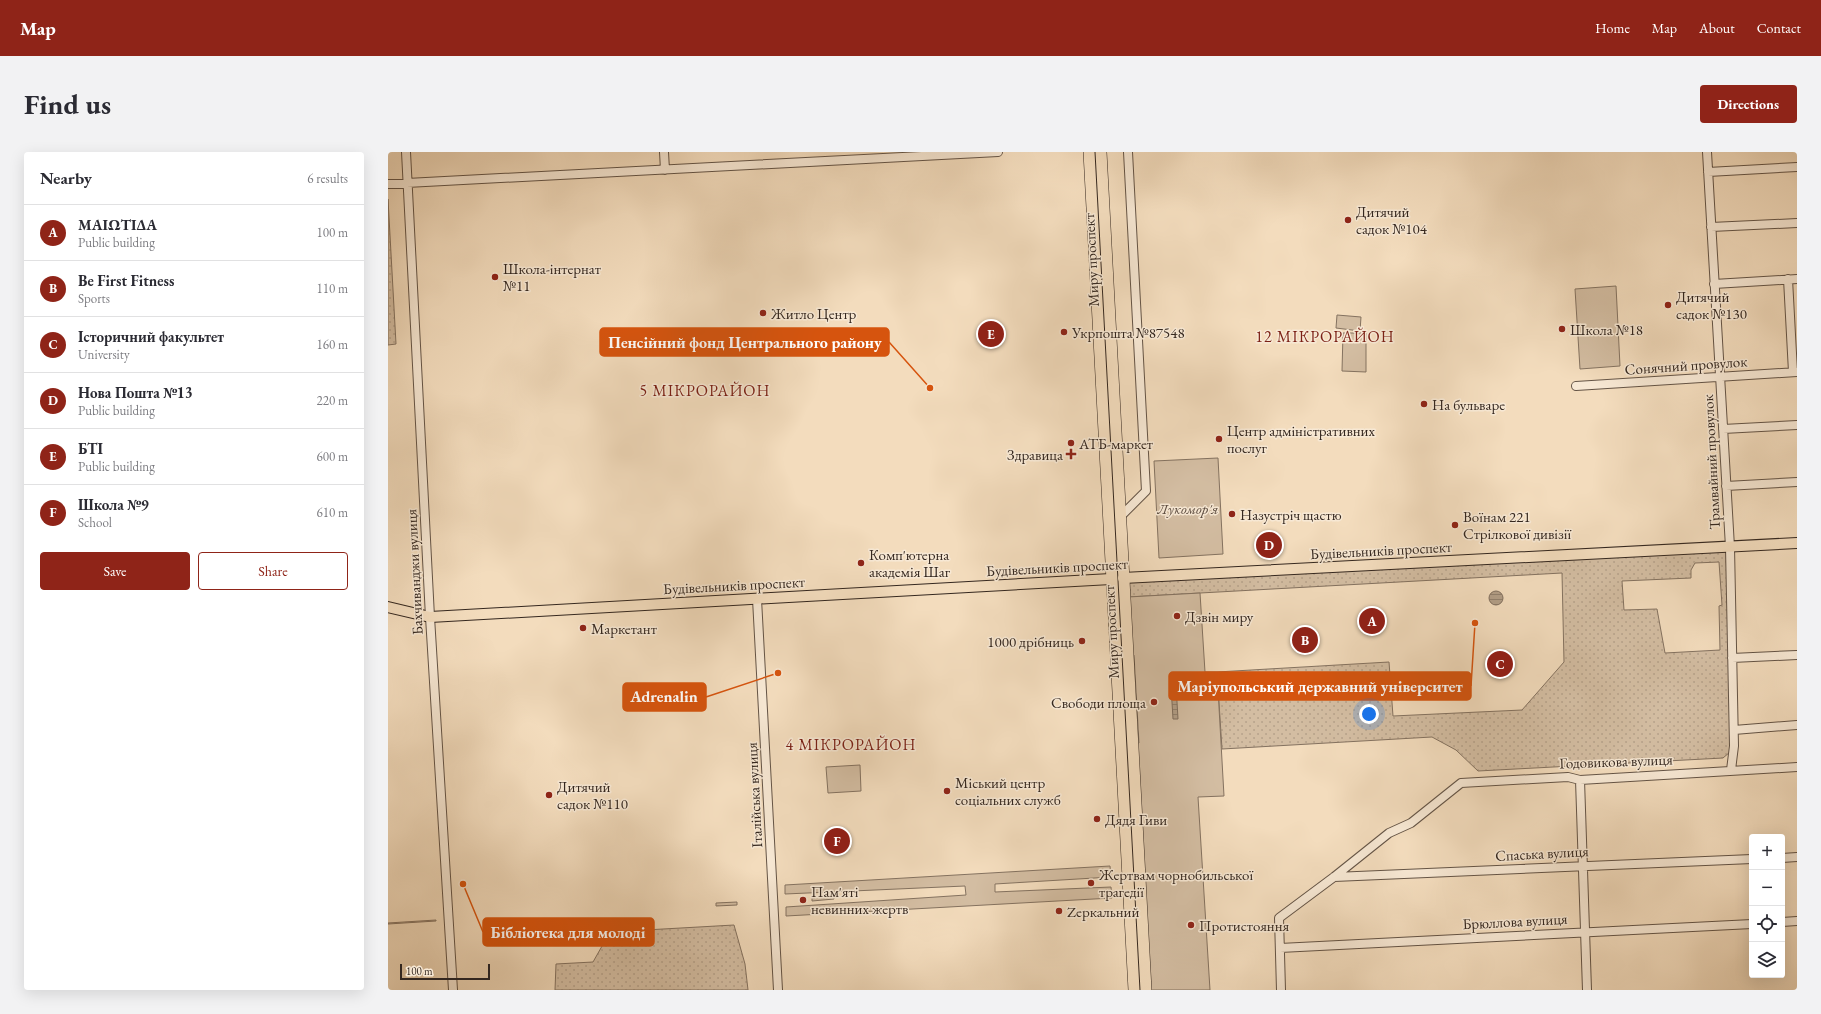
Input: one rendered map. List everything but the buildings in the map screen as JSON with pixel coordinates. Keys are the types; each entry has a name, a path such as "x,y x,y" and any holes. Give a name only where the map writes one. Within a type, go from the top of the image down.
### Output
{"highway":[{"name":"Миру проспект","path":"1089,152 1134,990"},
{"name":"Миру проспект","path":"1100,152 1146,990"},
{"name":"Будівельників проспект","path":"1112,579 1124,578"}],"main road":[{"name":"Будівельників проспект","path":"1124,578 1797,543"},
{"name":"Будівельників проспект","path":"388,607 430,618 1112,579"}],"street":[{"name":"Бахчиванджи вулиця","path":"406,152 430,618 453,990"},
{"path":"664,152 665,170"},
{"path":"388,184 998,152"},
{"path":"1120,517 1146,491 1128,152"},
{"name":"Трамвайний провулок","path":"1707,152 1730,547 1734,730 1731,770"},
{"path":"1708,172 1797,168"},
{"path":"1711,227 1797,223"},
{"path":"1788,279 1795,372"},
{"path":"1714,284 1797,279"},
{"name":"Сонячний провулок","path":"1576,386 1795,372"},
{"path":"1723,430 1797,425"},
{"path":"1726,486 1797,482"},
{"name":"Італійська вулиця","path":"757,599 778,990"},
{"path":"1732,658 1797,655"},
{"path":"1734,730 1797,725"},
{"name":"Годовикова вулиця","path":"1334,877 1389,833 1411,823 1461,784 1568,777 1580,780 1797,767"},
{"path":"1580,780 1588,990"},
{"path":"1785,858 1797,857"},
{"name":"Спаська вулиця","path":"1334,877 1583,865 1749,859"},
{"path":"1281,990 1279,918 1334,877"},
{"path":"1785,922 1797,922"},
{"name":"Брюллова вулиця","path":"1280,948 1585,931 1749,924"}],"green space":[{"path":"388,199 396,344 388,345"},
{"path":"1616,286 1620,366 1580,369 1575,289"},
{"path":"1337,315 1361,317 1360,331 1336,328"},
{"path":"1343,333 1366,333 1366,372 1342,371"},
{"name":"Лукомор'я","path":"1218,458 1223,554 1159,558 1154,461"},
{"path":"1726,550 1730,752 1723,758 1478,771 1456,750 1432,737 1222,749 1217,672 1389,662 1393,716 1522,710 1564,662 1562,573 1128,597 1128,581","holes":["1719,562 1722,605 1719,606 1720,650 1665,653 1657,609 1624,610 1622,581 1691,578 1691,570 1695,563"]},
{"path":"1200,593 1205,672 1217,672 1224,796 1198,797 1210,990 1150,990 1136,744 1139,743 1134,655 1132,654 1128,597"},
{"path":"860,765 861,791 828,793 826,767"},
{"path":"1110,866 1111,877 995,884 995,892 1111,887 1112,898 786,916 786,907 966,895 965,886 785,894 785,885"},
{"path":"834,896 834,899 812,901 812,897"},
{"path":"737,902 737,905 716,906 716,903"},
{"path":"436,921 388,924 388,923"},
{"path":"734,925 745,964 748,990 555,990 556,964 593,962 610,932"}],"shaded area":[{"path":"1496,591 1501,593 1503,598 1501,603 1496,605 1491,603 1489,598 1491,593"},
{"path":"1176,685 1178,719 1173,719 1171,686"}],"place":[{"name":"Дитячий садок №104","path":"1348,220"},
{"name":"Школа-інтернат №11","path":"495,277"},
{"name":"Дитячий садок №130","path":"1668,305"},
{"name":"Житло Центр","path":"763,313"},
{"name":"Школа №18","path":"1562,329"},
{"name":"Укрпошта №87548","path":"1064,332"},
{"name":"БТІ","path":"991,334"},
{"name":"Пенсійний фонд Центрального району","path":"930,388"},
{"name":"На бульваре","path":"1424,404"},
{"name":"Центр адміністративних послуг","path":"1219,439"},
{"name":"АТБ-маркет","path":"1071,443"},
{"name":"Здравица","path":"1071,454"},
{"name":"Назустріч щастю","path":"1232,514"},
{"name":"Воїнам 221 Стрілкової дивізії","path":"1455,525"},
{"name":"Нова Пошта №13","path":"1269,545"},
{"name":"Комп'ютерна академія Шаг","path":"861,563"},
{"name":"Дзвін миру","path":"1177,616"},
{"name":"ΜΑΙΩΤΙΔΑ","path":"1372,621"},
{"name":"Маріупольський державний університет","path":"1475,623"},
{"name":"Маркетант","path":"583,628"},
{"name":"Be First Fitness","path":"1305,640"},
{"name":"1000 дрібниць","path":"1082,641"},
{"name":"Історичний факультет","path":"1500,664"},
{"name":"Adrenalin","path":"778,673"},
{"name":"Свободи площа","path":"1154,702"},
{"name":"Міський центр соціальних служб","path":"947,791"},
{"name":"Дитячий садок №110","path":"549,795"},
{"name":"Дядя Гиви","path":"1097,819"},
{"name":"Школа №9","path":"837,841"},
{"name":"Жертвам чорнобильської трагедії","path":"1091,883"},
{"name":"Бібліотека для молоді","path":"463,884"},
{"name":"Пам'яті невинних жертв","path":"803,900"},
{"name":"Zеркальний","path":"1059,911"},
{"name":"Протистояння","path":"1191,925"}],"district":[{"name":"12 МІКРОРАЙОН","path":"1325,336"},
{"name":"5 МІКРОРАЙОН","path":"705,390"},
{"name":"4 МІКРОРАЙОН","path":"851,744"}]}
